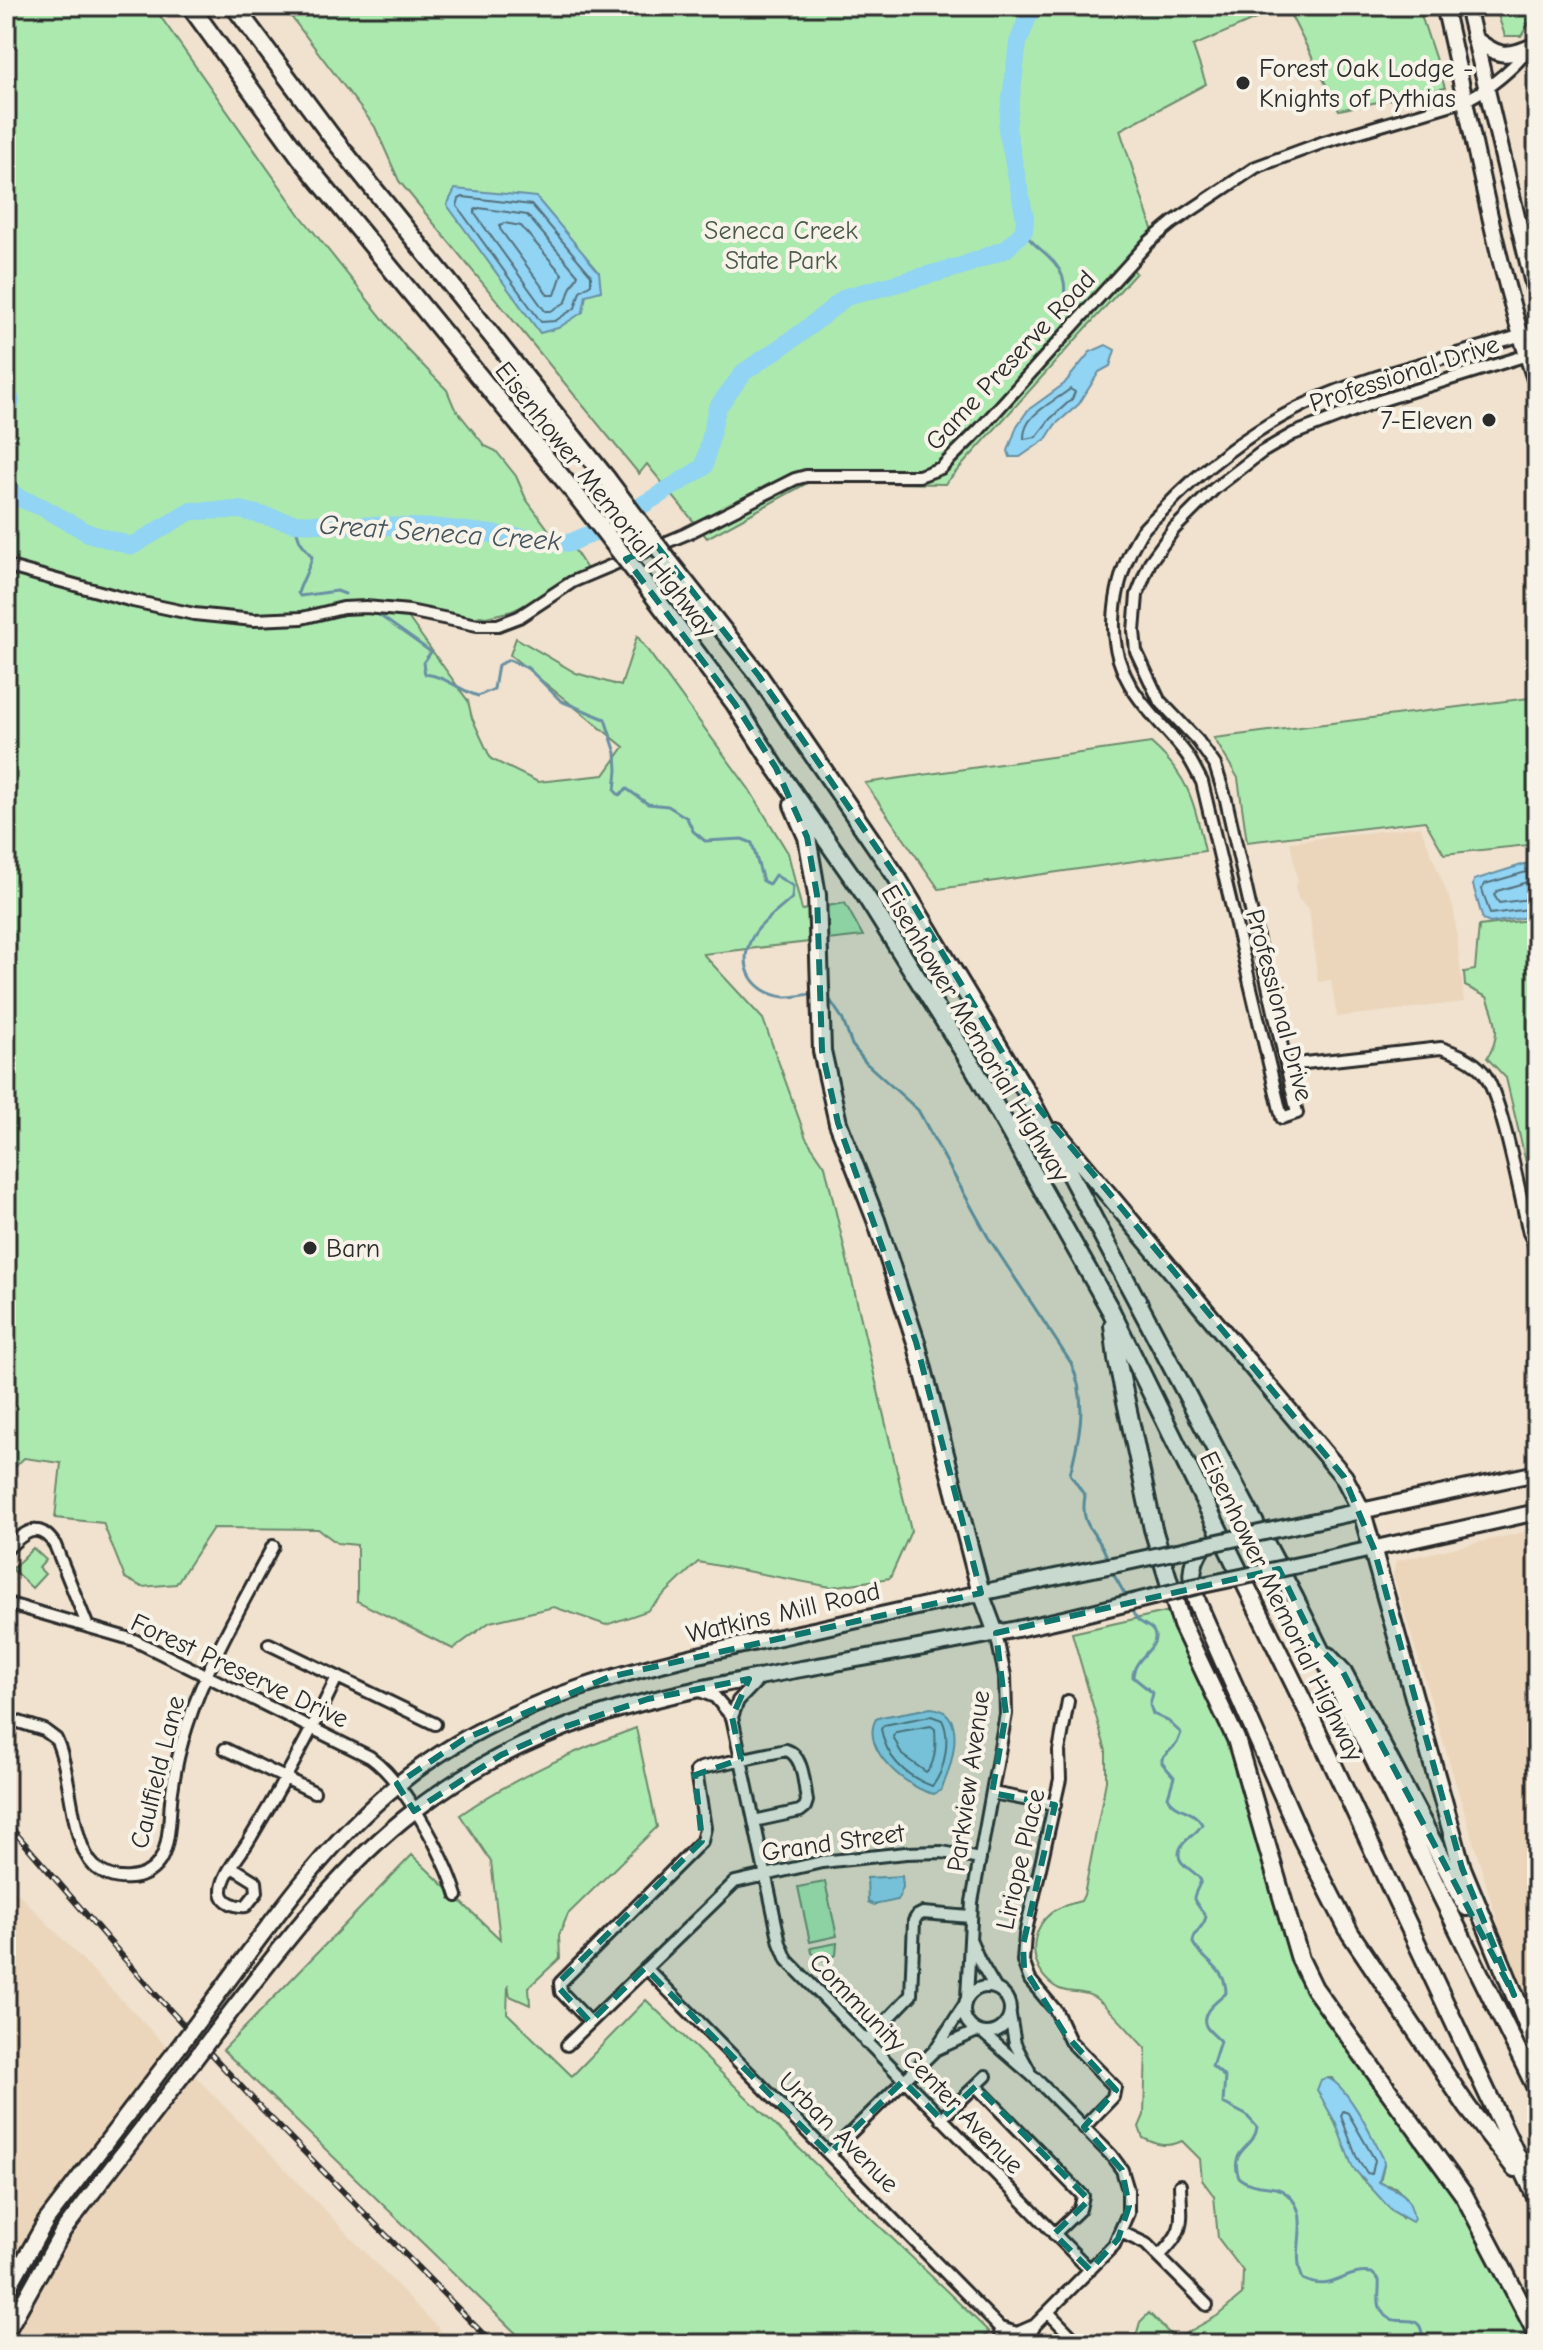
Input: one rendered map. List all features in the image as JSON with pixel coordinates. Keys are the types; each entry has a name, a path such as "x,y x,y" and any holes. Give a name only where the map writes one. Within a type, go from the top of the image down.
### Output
{"highway":[{"name":"Eisenhower Memorial Highway","path":"190,6 303,161 573,491 735,704 865,895 975,1070 1111,1311 1313,1722 1536,2196"},
{"path":"234,6 332,137 607,479 759,676 888,863 1028,1095 1295,1599 1537,2090"},
{"path":"776,768 807,837 817,895 822,1051 838,1123 876,1220 916,1342 981,1593"},
{"path":"1028,1095 1072,1153 1344,1477 1362,1512 1374,1549 1462,1868 1537,2049"},
{"path":"1111,1311 1117,1359 1153,1529 1182,1625 1236,1739 1300,1959 1314,1988 1464,2195 1537,2334"},
{"path":"1202,1547 1194,1558 1192,1570 1195,1595 1302,1839 1350,1933 1468,2108 1536,2196"},
{"path":"1315,1643 1343,1672 1514,1995"}],"main road":[{"path":"1444,6 1502,270 1520,336 1532,354 1537,385"},
{"path":"1467,6 1537,301"},
{"path":"1474,38 1499,53 1511,55 1534,43"},
{"name":"Watkins Mill Road","path":"6,2292 46,2221 309,1873 397,1784 464,1739 514,1714 609,1677 1029,1582 1537,1473"},
{"path":"6,2333 63,2231 278,1951 331,1891 414,1811 482,1765 532,1740 605,1711 694,1689 1195,1595 1327,1559 1537,1512"},
{"path":"981,1593 996,1633"}],"street":[{"name":"Game Preserve Road","path":"6,566 133,601 194,614 254,620 302,618 343,608 366,607 409,611 477,625 498,625 519,617 572,582 686,534 795,479 806,476 919,476 941,468 1149,242 1172,223 1269,161 1466,100 1501,77 1534,43"},
{"name":"Professional Drive","path":"1532,354 1430,384 1323,421 1262,452 1214,489 1174,529 1150,562 1137,595 1136,651 1149,682 1168,711 1198,741 1215,765 1226,800 1297,1113 1282,1118 1202,782 1186,754 1139,701 1122,668 1115,643 1114,622 1125,565 1141,533 1175,497 1265,426 1348,387 1537,330"},
{"path":"1287,1065 1441,1048 1457,1053 1474,1064 1493,1087 1529,1233 1537,1249"},
{"path":"6,1550 27,1532 37,1531 50,1537 88,1627"},
{"name":"Caulfield Lane","path":"6,1718 44,1730 56,1739 88,1857 106,1874 130,1878 154,1868 163,1854 179,1753 206,1676 273,1546"},
{"name":"Forest Preserve Drive","path":"6,1603 134,1640 370,1757 397,1784 414,1811 450,1873 457,1896"},
{"name":"Parkview Avenue","path":"966,2001 970,1917 1006,1714 1005,1676 996,1633"},
{"path":"269,1644 435,1724"},
{"path":"694,1689 715,1697 732,1717 743,1694 762,1676"},
{"path":"232,1867 287,1779 337,1677"},
{"name":"Liriope Place","path":"1068,1701 1059,1751 1061,1772 1025,1935 1023,1961 1030,1980 1056,2011 1065,2034 1115,2087 1113,2097 1084,2127"},
{"path":"1065,1714 1077,1717"},
{"name":"Community Center Avenue","path":"732,1717 780,1943 787,1960 1090,2270"},
{"path":"225,1749 314,1792"},
{"path":"590,2022 561,1992 560,1983 702,1841 705,1828 696,1771 786,1750 793,1752 798,1758 807,1801 803,1810 754,1821"},
{"path":"992,1793 1055,1805"},
{"name":"Grand Street","path":"567,2045 730,1886 741,1879 837,1860 918,1852 942,1852 980,1859"},
{"path":"866,2042 911,1995 914,1921 917,1916 923,1913 970,1917"},
{"name":"Parkview Avenue","path":"969,1936 996,1989"},
{"name":"Urban Avenue","path":"646,1968 1000,2328"},
{"path":"829,2154 935,2050 966,2001 977,1990 996,1989 1008,2002 1015,2044 1035,2078"},
{"path":"966,2001 965,2017 1035,2078 1084,2127 1117,2162 1126,2180 1129,2206 1114,2245 1035,2325 1021,2344"},
{"path":"935,2050 980,2032 1000,2029 1010,2014"},
{"path":"941,2119 986,2076"},
{"path":"976,2086 1083,2196 1080,2209 1054,2234"},
{"path":"1159,2256 1180,2231 1180,2185"},
{"path":"1121,2232 1140,2240 1159,2256 1207,2305"},
{"path":"1048,2312 1079,2344"},
{"path":"1000,2328 1021,2333 1035,2325"},
{"path":"1000,2328 1001,2344"}],"highlighted area":[{"path":"657,546 759,676 896,876 1028,1095 1344,1477 1374,1549 1462,1868 1514,1995 1343,1672 1315,1643 1279,1569 996,1633 1006,1714 992,1793 1055,1805 1023,1945 1024,1968 1065,2034 1116,2090 1084,2127 1122,2170 1129,2206 1118,2239 1090,2270 1054,2234 1089,2200 976,2086 941,2119 903,2081 829,2154 645,1968 590,2022 560,1989 561,1980 702,1841 695,1775 741,1759 732,1717 749,1679 648,1699 564,1727 501,1755 414,1811 397,1784 464,1739 609,1677 981,1593 916,1342 838,1123 822,1051 817,895 807,837 776,768 735,704 626,559"}],"shaded area":[{"path":"1420,826 1454,910 1464,1002 1337,1017 1331,980 1318,982 1309,909 1298,899 1290,842"},
{"path":"1537,1529 1537,2013 1502,1937 1393,1575 1396,1561"},
{"path":"6,1881 49,1925 454,2344 6,2344"}],"green space":[{"path":"6,6 153,6 301,216 407,349 447,390 454,407 485,446 496,451 516,476 526,499 557,541 570,543 587,569 581,572 584,577 512,611 486,617 468,620 402,609 468,701 472,718 491,759 538,782 604,775 624,747 510,655 516,638 576,673 621,686 637,636 749,789 788,853 802,910 845,903 863,936 703,954 763,1019 806,1138 825,1166 911,1531 890,1578 831,1587 698,1562 647,1611 606,1625 554,1607 490,1622 453,1649 357,1601 357,1545 337,1543 318,1529 213,1528 176,1584 142,1587 125,1578 103,1523 55,1518 61,1463 24,1458 6,1476"},
{"name":"Seneca Creek State Park","path":"283,6 1286,6 1193,46 1206,84 1120,130 1153,232 1126,261 1136,273 945,484 809,482 707,538 647,464 639,474 399,181 375,127"},
{"path":"1286,6 1418,6 1445,88 1339,110"},
{"path":"1495,6 1537,6 1537,11 1521,36 1505,36"},
{"path":"1537,697 1537,844 1444,854 1425,821 1247,842 1238,778 1214,738"},
{"path":"1151,743 1182,779 1205,851 939,889 865,783"},
{"path":"1537,919 1537,1196 1534,1196 1506,1078 1487,1058 1496,1036 1493,1014 1487,997 1465,986 1464,972 1475,970 1479,926"},
{"path":"33,1548 46,1560 39,1568 45,1574 32,1588 12,1569"},
{"path":"1170,1611 1227,1733 1285,1934 1469,2216 1534,2344 1167,2344 1217,2316 1242,2295 1243,2271 1218,2238 1214,2196 1202,2180 1200,2159 1182,2141 1162,2145 1143,2138 1139,2127 1144,2115 1146,2049 1094,1997 1054,1986 1039,1970 1036,1960 1035,1939 1044,1920 1059,1908 1081,1901 1084,1895 1106,1781 1106,1751 1072,1633","holes":["1332,2078 1384,2164 1380,2183 1395,2187 1407,2198 1402,2218 1362,2179 1329,2111 1321,2080"]},
{"path":"636,1728 657,1827 568,1914 559,1935 560,1958 529,1987 530,2005 510,1996 508,1985 507,2013 572,2076 646,2000 989,2332 978,2344 527,2344 223,2050 412,1855 500,1939 491,1861 460,1815 545,1766"},
{"path":"825,1882 837,1936 810,1942 798,1887"},
{"path":"837,1943 836,1955 823,1960 812,1953 811,1948"},
{"path":"1149,2313 1171,2335 1152,2344 1144,2344 1136,2336 1140,2322"}],"water":[{"path":"455,189 536,197 599,272 601,291 586,295 583,312 558,328 540,333 447,205"},
{"path":"1106,345 1115,350 1110,366 1099,372 1079,404 1055,425 1046,439 1020,457 1010,457 1008,451 1017,426 1028,410 1064,384 1090,352"},
{"path":"1536,863 1534,916 1490,923 1483,920 1474,880"},
{"path":"931,1708 943,1711 954,1729 953,1755 941,1790 934,1794 923,1791 889,1766 874,1743 873,1731 876,1719 881,1717"},
{"path":"902,1876 903,1887 898,1900 874,1905 868,1902 867,1878"},
{"path":"1326,2078 1342,2089 1358,2112 1383,2158 1379,2182 1406,2198 1412,2210 1412,2222 1392,2211 1353,2168 1335,2122 1317,2090 1321,2080"}],"waterway":[{"name":"Great Seneca Creek","path":"6,487 19,498 88,533 132,546 191,511 240,510 294,523 441,528 570,543 612,524 704,467 717,408 744,372 800,334 846,297 962,266 1006,249 1024,231 1025,218 1007,129 1018,43 1032,6"},
{"path":"1024,231 1054,262 1062,275 1065,290 1061,315"},
{"name":"Great Seneca Creek","path":"6,391 11,401 6,413"},
{"path":"294,523 300,541 312,557 298,593 300,596 337,591 345,594"},
{"path":"379,615 431,652 423,663 425,674 439,677 478,696 494,689 498,665 509,660 528,668 561,701 605,719 616,753 615,791 619,795 627,789 648,804 668,806 687,818 693,831 705,841 742,839 752,843 763,881 769,884 775,875 793,886 792,898 763,924 749,944 746,955 749,974 755,983 773,994 789,997 816,995"},
{"path":"828,997 842,1018 852,1045 866,1063 918,1110 988,1237 1071,1363 1079,1391 1081,1418 1070,1474 1085,1496 1087,1524 1108,1560"},
{"path":"1111,1570 1127,1598"},
{"path":"1130,1605 1136,1618 1155,1636 1133,1677 1153,1693 1150,1705 1153,1714 1168,1721 1181,1733 1177,1743 1162,1759 1174,1777 1168,1797 1202,1824 1182,1845 1179,1855 1201,1881 1194,1900 1206,1916 1193,1943 1218,1971 1225,1984 1226,1993 1205,2016 1206,2026 1220,2041 1212,2066 1225,2077 1223,2103 1246,2115 1257,2127 1252,2140 1239,2154 1239,2178 1282,2190 1295,2203 1299,2213 1298,2256 1303,2279 1322,2284 1353,2274 1372,2273 1379,2280 1379,2304 1384,2314 1393,2320 1415,2322 1421,2329 1424,2344"}],"railway":[{"path":"6,1822 156,1995 263,2110 493,2344"}],"place":[{"name":"Forest Oak Lodge - Knights of Pythias","path":"1243,83"},
{"name":"7-Eleven","path":"1489,420"},
{"name":"Barn","path":"310,1248"}]}
